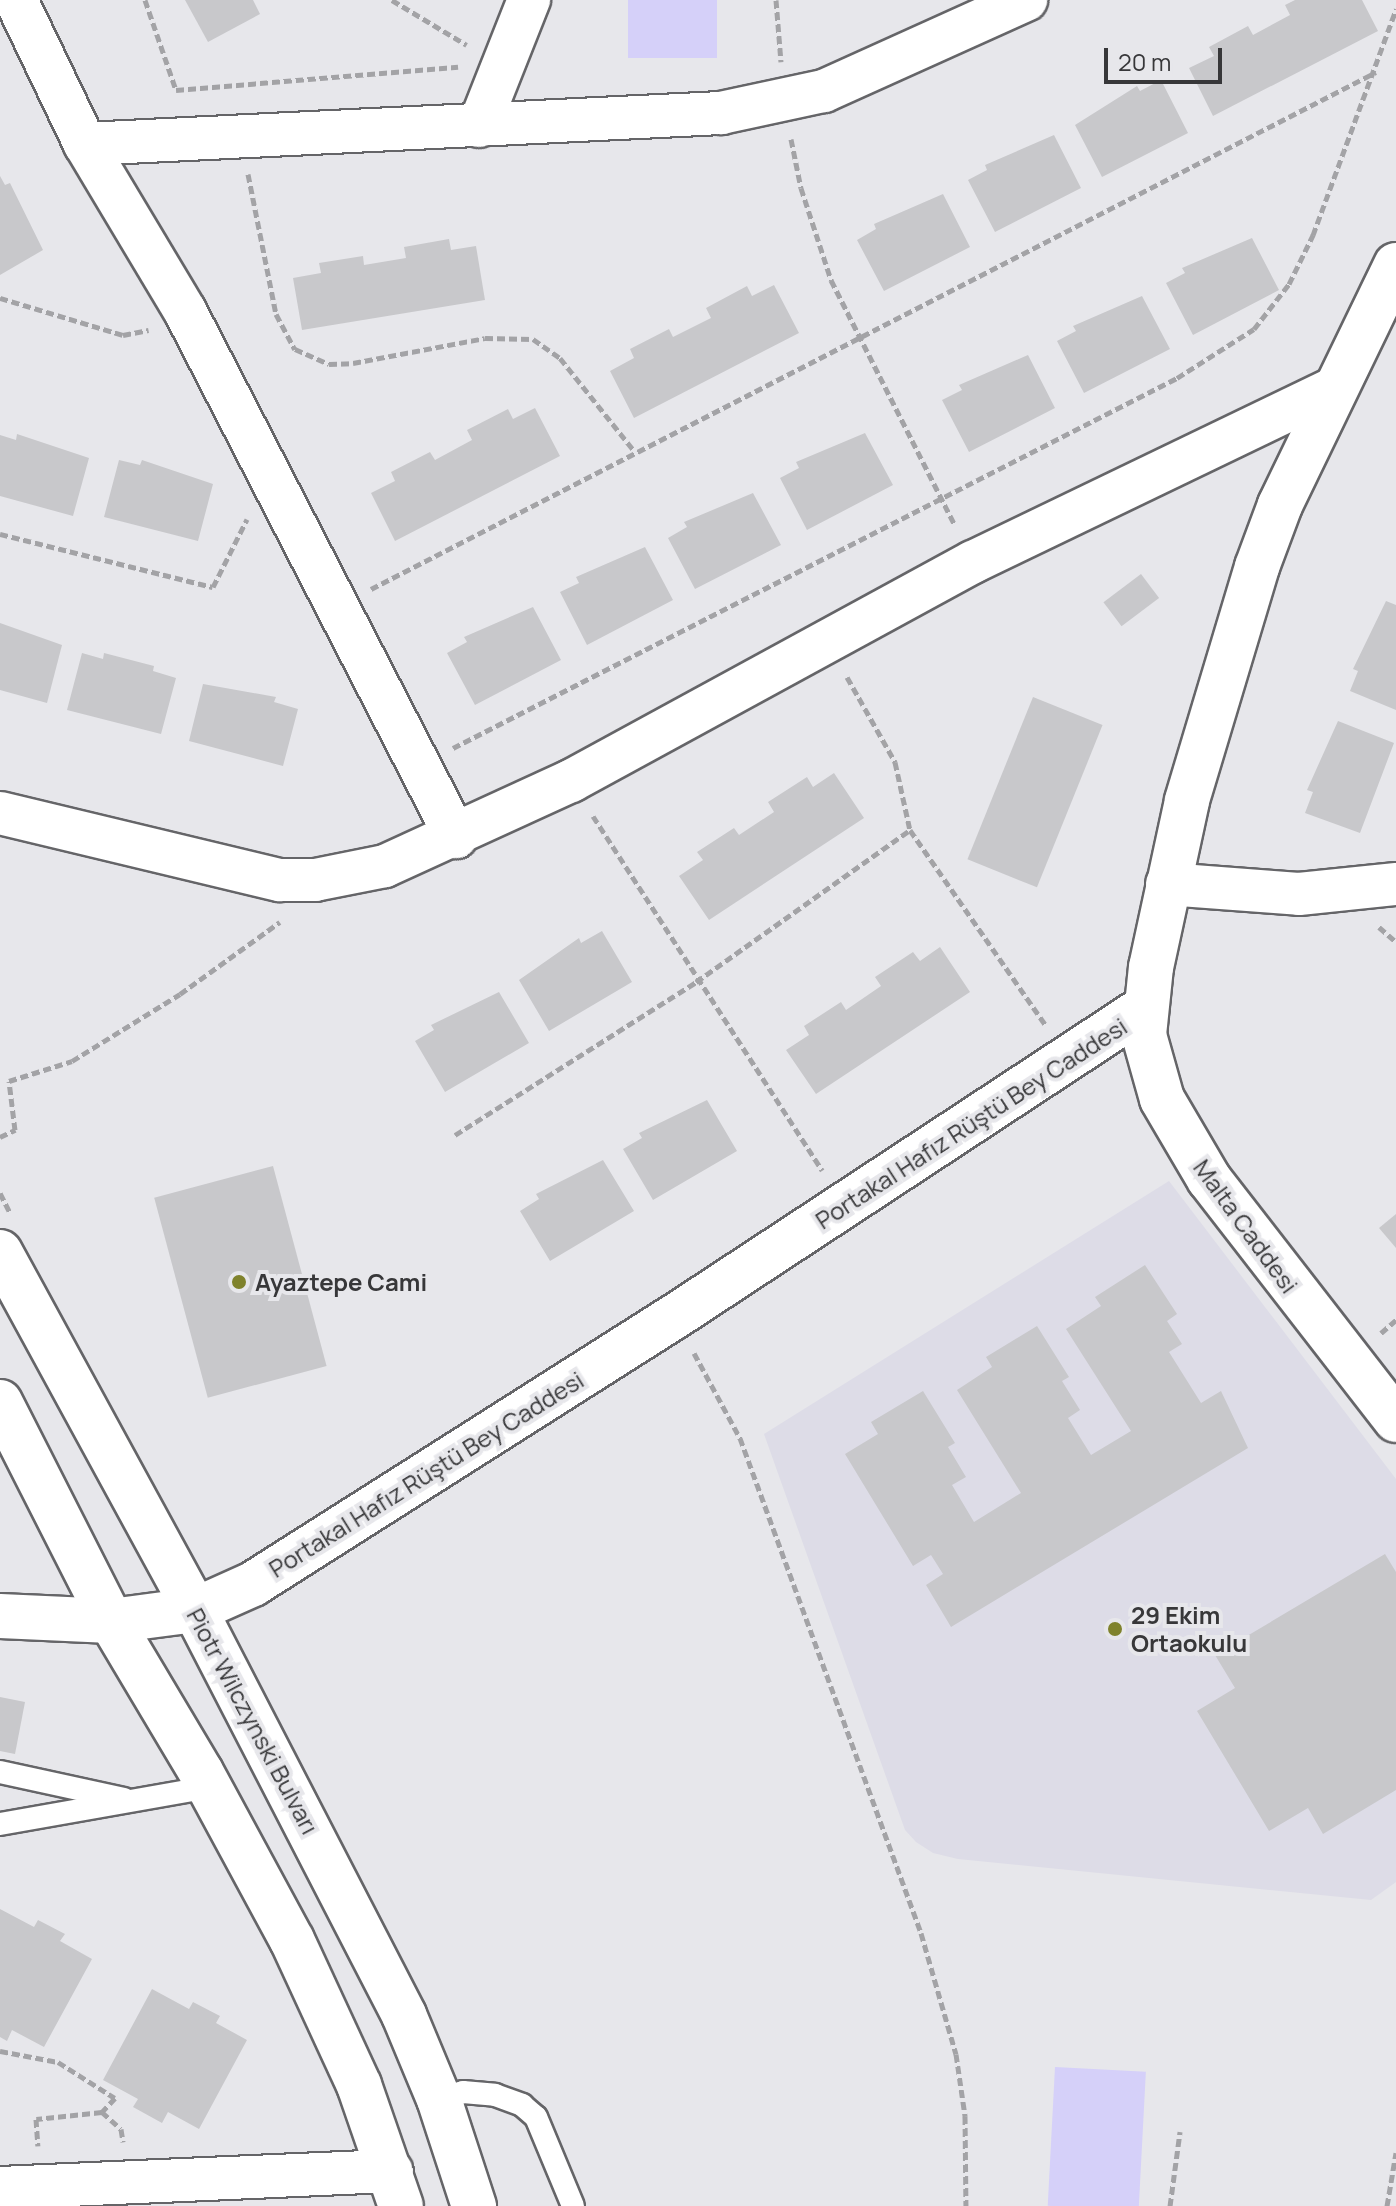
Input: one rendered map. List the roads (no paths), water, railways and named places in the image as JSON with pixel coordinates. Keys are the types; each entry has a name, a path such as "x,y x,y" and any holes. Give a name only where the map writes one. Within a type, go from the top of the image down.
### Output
{"main road":[{"name":"Portakal Hafız Rüştü Bey Caddesi","path":"0,1616 111,1621 195,1610 253,1584 846,1206 1144,1008 1167,884 1220,684 1257,567 1280,505 1396,265"},
{"name":"Malta Caddesi","path":"1144,1008 1151,1067 1181,1136 1279,1272 1396,1420"},
{"name":"Piotr Wilczynski Bulvarı","path":"0,1252 195,1610 354,1914 439,2099 474,2206"},
{"path":"0,1402 111,1621 210,1787 292,1940 359,2085 397,2189"}],"street":[{"path":"16,0 85,144 185,311 335,608 456,837"},
{"path":"479,126 529,0"},
{"path":"85,144 721,113 784,103 862,76 1026,0"},
{"path":"0,813 280,880 351,875 456,837 571,781 973,562 1337,387"},
{"path":"1167,884 1299,894 1396,884"},
{"path":"20,2188 397,2189"}],"lane":[{"path":"0,1772 135,1801"},
{"path":"0,1824 210,1787"},
{"path":"439,2099 463,2092 495,2095 522,2105 542,2129 573,2206"}],"place":[{"name":"Ayaztepe Cami","path":"239,1282"},
{"name":"29 Ekim Ortaokulu","path":"1115,1629"}]}
